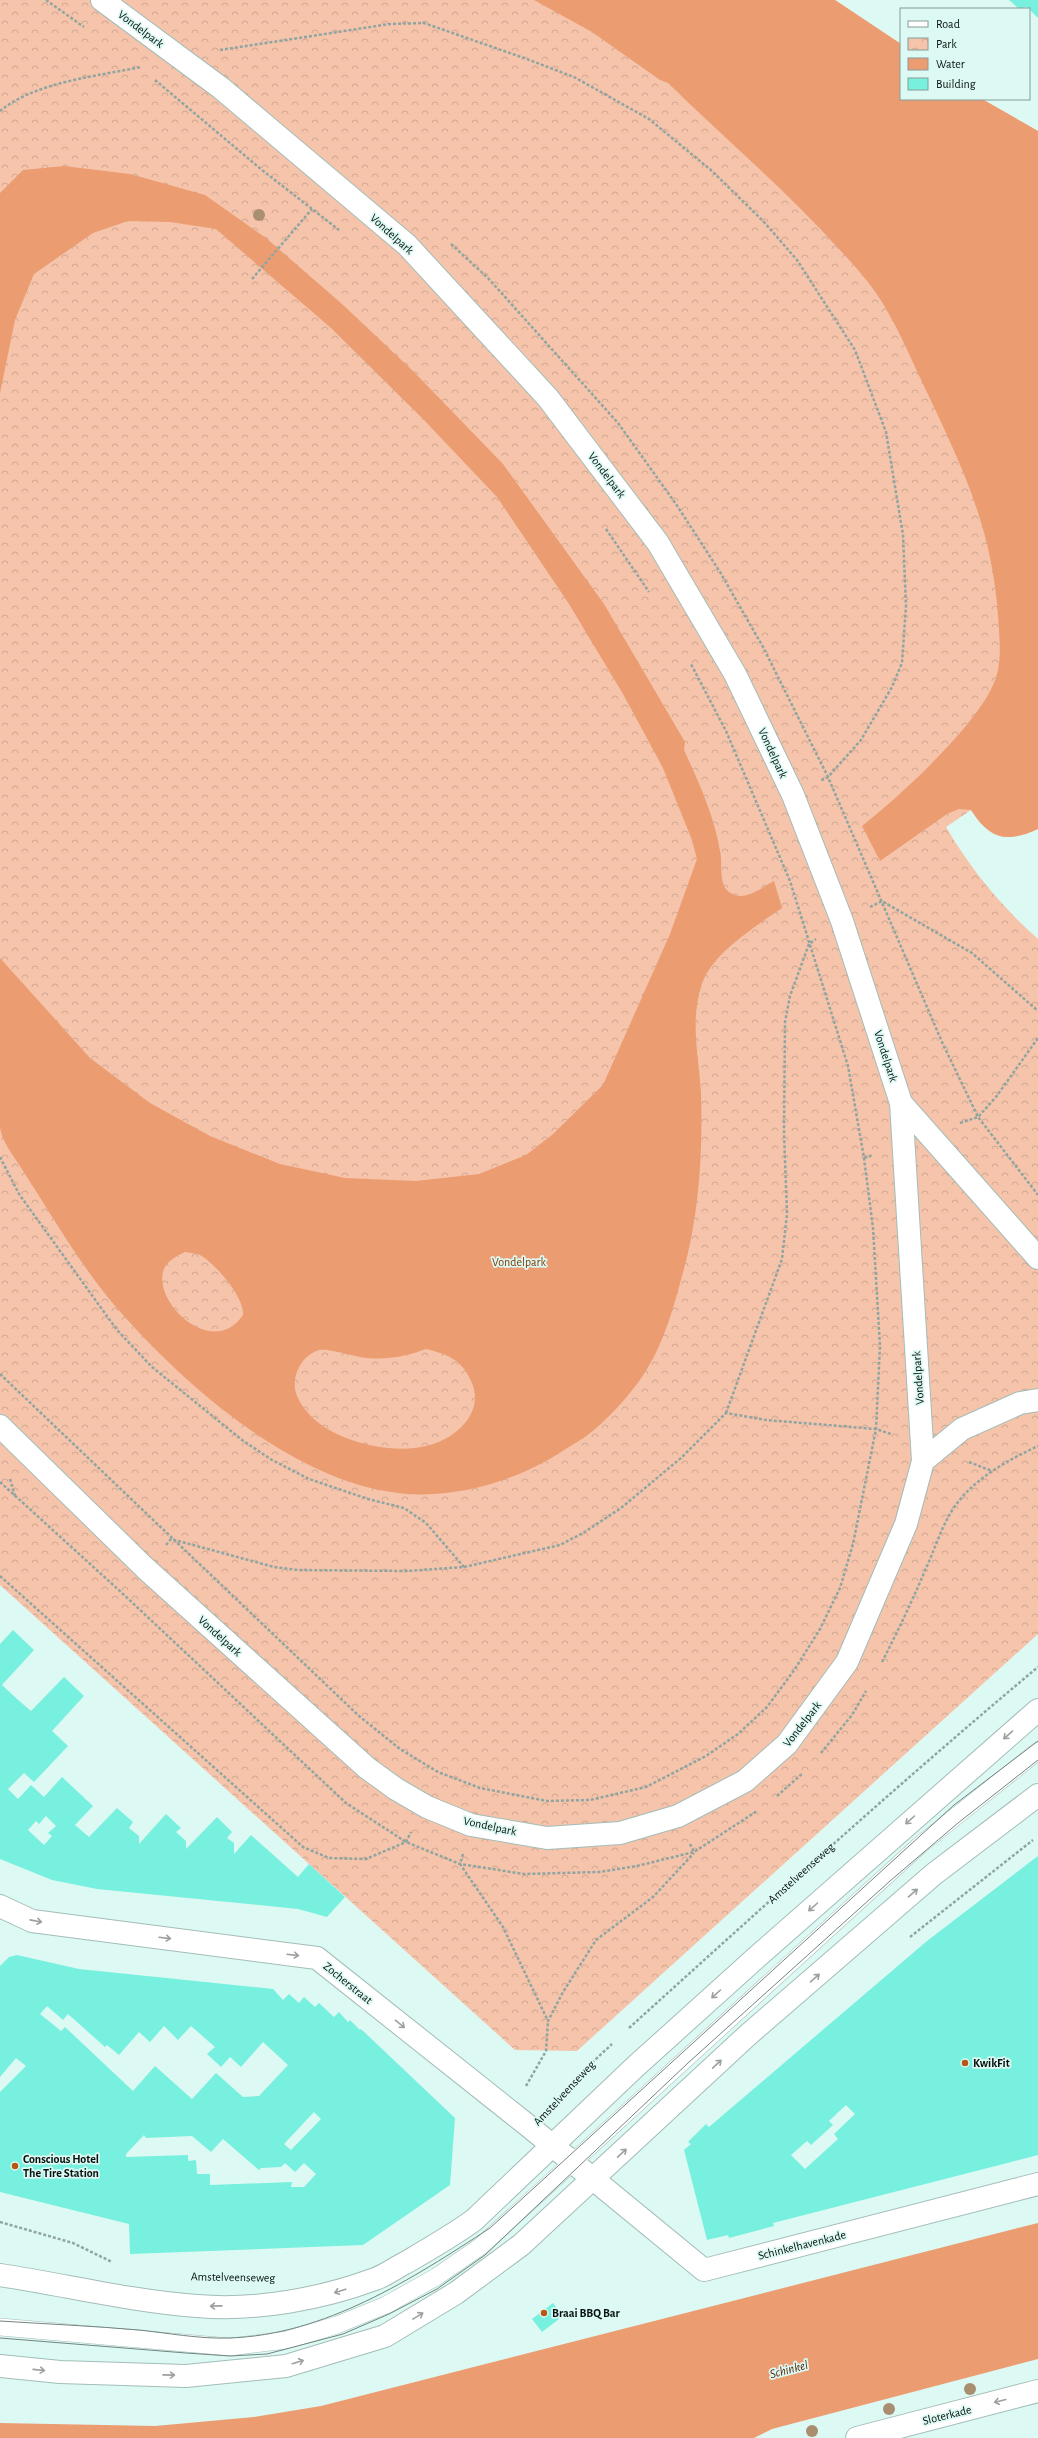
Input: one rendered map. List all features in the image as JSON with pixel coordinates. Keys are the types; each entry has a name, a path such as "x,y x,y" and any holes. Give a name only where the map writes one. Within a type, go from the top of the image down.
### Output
{"street":[{"name":"Vondelpark","path":"0,1426 145,1568 367,1768 396,1789 427,1806 471,1824 547,1838 620,1833 678,1816 745,1781 787,1744 846,1662 906,1524 924,1461 901,1103 842,921 793,795 736,674 658,542 548,398 407,245 221,88 102,0"},
{"name":"Vondelpark","path":"901,1103 1038,1258"},
{"path":"924,1461 962,1429 1020,1403 1038,1400"},
{"name":"Amstelveenseweg","path":"0,2275 77,2287 140,2300 199,2306 255,2306 330,2294 377,2278 449,2238 488,2207 552,2145 752,1961 1038,1710"},
{"path":"0,2366 60,2372 186,2376 286,2366 377,2338 456,2293 521,2245 749,2034 934,1874 1038,1795"},
{"name":"Zocherstraat","path":"0,1906 32,1921 317,1958 594,2179"},
{"name":"Schinkelhavenkade","path":"594,2179 704,2270 1038,2184"},
{"path":"0,2259 77,2287"},
{"name":"Sloterkade","path":"857,2438 1038,2391"}],"lane":[{"path":"0,2327 230,2347 294,2338 337,2325 379,2308 436,2278 481,2246 920,1845 1038,1751"}],"path":[{"path":"46,0 88,30"},
{"path":"0,111 42,90 77,80 182,60 220,50 390,24 424,24 574,77 649,119 712,171 764,222 797,260 855,350 886,432 903,535 906,606 902,663 892,687 861,740 828,777"},
{"path":"135,63 147,73"},
{"path":"153,78 342,232"},
{"path":"252,280 280,244 312,209"},
{"path":"604,526 652,596"},
{"path":"0,1374 171,1539 359,1716 400,1749 438,1772 480,1788 547,1801 590,1800 646,1787 662,1780 706,1756 738,1734 767,1707 795,1669 820,1628 840,1588 853,1544 876,1429 880,1346 873,1228 864,1158 848,1066 790,881 726,731 688,657"},
{"path":"882,901 972,952 1038,1011"},
{"path":"171,1539 274,1566 298,1570 407,1571 464,1567 560,1545 583,1533 621,1508 681,1458 726,1413 782,1259 787,1214 784,1133 785,1022 790,996 809,944"},
{"path":"978,1117 996,1097 1038,1038"},
{"path":"0,1157 19,1194 117,1330 152,1367 242,1440 272,1460 309,1479 368,1499 404,1508 426,1523 464,1567"},
{"path":"726,1413 766,1420 876,1429"},
{"path":"993,1471 1010,1459 1038,1446"},
{"path":"0,1576 303,1847 329,1858 366,1859 406,1842"},
{"name":"Amstelveenseweg","path":"627,2030 783,1888 941,1748 1038,1667"},
{"path":"510,2112 546,2051 548,2021 563,1992 596,1940 653,1897 694,1852"},
{"path":"460,1864 504,1927 548,2021"},
{"name":"Amstelveenseweg","path":"576,2079 615,2041"},
{"path":"0,2222 72,2243 113,2263"}],"green space":[{"name":"Vondelpark","path":"0,0 835,0 900,43 900,100 984,100 1038,131 1038,829 1017,836 1000,836 985,828 971,810 946,827 966,858 988,887 1011,913 1038,939 1038,1634 577,2051 515,2050 0,1585"}],"water":[{"path":"534,0 835,0 900,43 900,100 984,100 1038,131 1038,829 1017,836 1000,836 985,828 971,810 959,809 947,814 880,861 862,826 918,777 959,734 977,712 990,692 999,667 1000,644 995,583 982,524 973,497 938,415 902,339 890,315 863,275 818,226 776,184 668,83 660,80 592,32"},
{"path":"64,166 130,174 205,195 266,238 342,304 414,372 503,464 604,604 685,742 684,750 714,825 721,856 723,884 729,892 740,896 752,893 774,881 782,908 735,942 723,953 706,975 701,987 696,1014 696,1040 701,1093 699,1185 688,1254 668,1324 659,1347 635,1387 602,1423 585,1437 553,1457 515,1476 474,1488 432,1494 391,1492 352,1483 313,1467 276,1446 239,1422 172,1366 142,1336 116,1307 79,1259 10,1151 1,1133 0,958 90,1058 150,1103 210,1136 280,1164 345,1178 416,1181 479,1174 526,1155 552,1135 603,1085 670,934 697,859 692,840 663,768 623,694 569,604 497,497 424,420 331,328 216,229 170,222 128,221 93,233 34,274 15,320 0,393 0,193 23,170","holes":["185,1252 198,1254 206,1259 221,1273 234,1291 239,1300 243,1315 230,1327 216,1331 201,1329 187,1321 175,1310 167,1296 162,1282 164,1269 170,1261","426,1349 448,1356 459,1364 468,1375 475,1394 471,1414 466,1422 458,1430 440,1442 413,1448 394,1448 375,1446 355,1441 336,1434 320,1423 306,1411 297,1396 295,1382 298,1369 307,1357 319,1350 329,1350 367,1358 390,1358 412,1354"]},
{"name":"Schinkel","path":"1038,2223 1038,2359 772,2429 754,2438 0,2438 0,2423 155,2426 254,2417 321,2406"}],"building":[{"path":"1009,0 1038,0 1038,18 1030,10 1030,8 1018,8"},
{"path":"13,1630 34,1650 2,1685 31,1711 64,1677 84,1696 52,1731 68,1746 34,1782 24,1773 8,1789 18,1799 31,1785 44,1797 62,1777 93,1806 75,1825 89,1837 117,1808 133,1822 129,1828 139,1836 139,1844 166,1814 181,1828 176,1832 186,1841 186,1849 217,1817 232,1832 227,1838 234,1843 234,1854 251,1835 298,1877 309,1864 345,1897 327,1917 298,1909 97,1889 52,1880 0,1859 0,1644","holes":["46,1816 56,1826 48,1833 52,1836 44,1845 28,1830 36,1821 39,1824"]},
{"path":"1038,1856 1038,2155 773,2223 774,2226 729,2238 728,2235 707,2240 684,2150 691,2144 688,2142 706,2124 709,2127 927,1941","holes":["846,2105 855,2114 834,2134 838,2139 805,2169 791,2155 807,2141 811,2145 833,2125 829,2121"]},
{"path":"17,1955 79,1969 273,1989 283,2000 289,1994 299,2003 304,1997 315,2007 319,2003 334,2017 339,2012 348,2022 350,2020 360,2030 361,2029 455,2118 450,2185 363,2245 130,2254 129,2224 0,2192 0,2092 26,2066 16,2058 0,2077 0,1966 9,1957","holes":["47,2006 63,2020 68,2014 105,2047 107,2045 119,2055 139,2032 150,2042 164,2026 178,2040 191,2026 215,2047 207,2054 221,2067 230,2057 241,2067 263,2042 288,2065 259,2096 243,2097 216,2073 192,2099 155,2066 133,2091 65,2027 61,2031 40,2014","314,2112 321,2119 291,2150 284,2144","144,2135 146,2138 192,2136 211,2152 223,2139 259,2170 261,2168 281,2167 285,2163 295,2172 304,2163 316,2174 304,2187 291,2187 292,2182 210,2185 210,2174 197,2174 196,2160 188,2161 188,2155 126,2157 126,2154"]},
{"path":"553,2303 563,2316 542,2332 532,2319"}],"tram line":[{"path":"0,2321 139,2330 195,2337 229,2338 265,2335 299,2327 333,2315 366,2301 398,2284 430,2266 490,2228 954,1805 1038,1741"},
{"path":"0,2338 230,2356 267,2354 343,2334 389,2314 437,2289 485,2255 688,2063 890,1881 958,1823 1038,1760"}],"place":[{"name":"KwikFit","path":"965,2063"},
{"name":"Conscious Hotel The Tire Station","path":"15,2166"},
{"name":"Braai BBQ Bar","path":"544,2313"}]}
